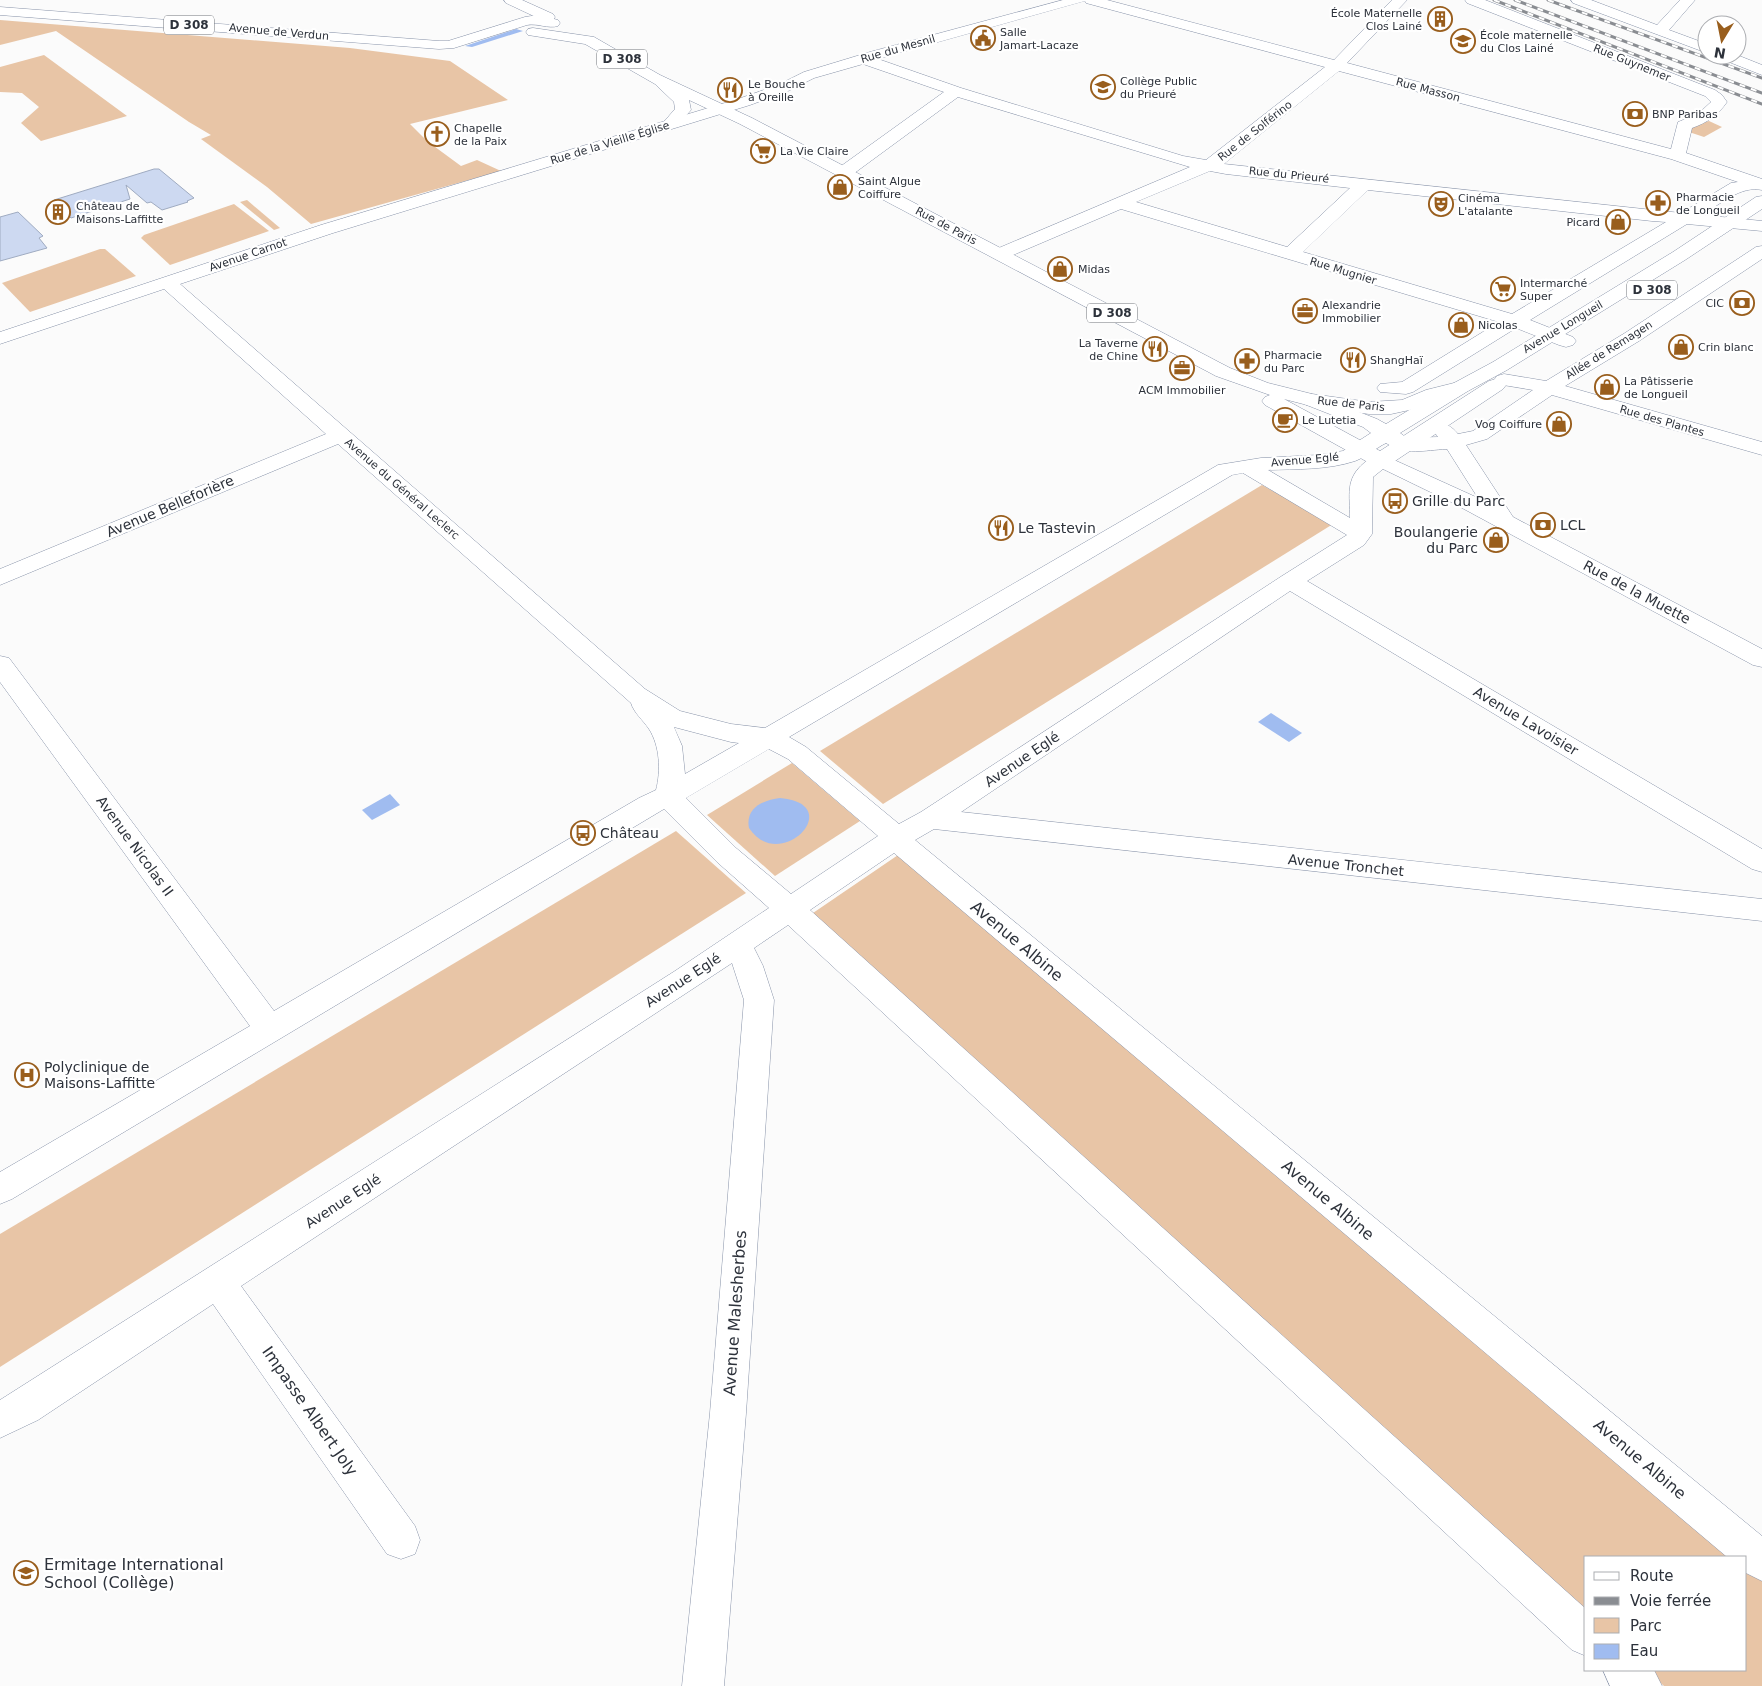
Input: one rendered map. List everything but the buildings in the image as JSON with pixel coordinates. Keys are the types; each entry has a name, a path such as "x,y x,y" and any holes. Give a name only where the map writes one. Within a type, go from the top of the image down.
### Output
{"street":[{"name":"Rue de Paris","path":"511,0 532,21 589,40 655,78 722,109 1223,372 1269,389 1311,400 1356,417 1395,439"},
{"name":"Rue du Mesnil","path":"722,109 783,88 810,75 1079,0"},
{"name":"Rue Masson","path":"1091,0 1714,167 1760,207"},
{"name":"Rue de Solférino","path":"1000,254 1216,162 1337,66 1400,0"},
{"name":"Rue Guynemer","path":"1472,0 1710,93 1717,98 1719,102 1714,111 1703,119 1684,125 1682,141 1677,156"},
{"path":"1578,0 1697,45"},
{"path":"1660,31 1688,0"},
{"name":"Avenue de Verdun","path":"0,10 449,45"},
{"name":"Rue de Paris","path":"532,21 544,14 548,17 547,21 570,26 584,32 589,40"},
{"path":"462,52 450,50 449,45 532,21 546,26 547,21"},
{"name":"Avenue de Verdun","path":"357,38 426,50 462,52 532,21"},
{"name":"Rue du Prieuré","path":"864,59 956,92 1180,160 1206,165 1685,220 1727,223 1760,207"},
{"path":"1747,64 1762,70"},
{"path":"655,78 682,101 682,110 670,124"},
{"path":"843,173 956,92"},
{"name":"Rue de la Vieille Église","path":"498,176 722,109"},
{"name":"Avenue Carnot","path":"0,338 327,229 498,176"},
{"path":"1290,255 1365,183"},
{"path":"1386,388 1406,388 1419,381 1463,352 1737,187 1760,207"},
{"name":"Rue Mugnier","path":"1119,203 1515,322 1558,338"},
{"name":"Avenue Longueil","path":"1381,460 1395,439 1461,386 1558,338 1593,327 1694,261 1760,207"},
{"name":"Avenue Longueil","path":"1361,449 1395,439 1437,423 1504,380 1558,338 1727,223"},
{"name":"Allée de Remagen","path":"1395,439 1454,442 1480,435 1548,388 1632,337 1762,251"},
{"name":"Avenue du Général Leclerc","path":"168,283 636,695 672,718 731,733 767,737 797,753 896,838"},
{"name":"Rue de Paris","path":"1223,372 1233,380 1381,460"},
{"name":"Rue des Plantes","path":"1504,380 1531,383 1762,449"},
{"name":"Rue de Paris","path":"1311,400 1369,408 1390,408 1407,405 1433,394 1461,386"},
{"name":"Rue de la Muette","path":"1437,423 1454,442 1472,468 1486,497 1512,526"},
{"name":"Avenue Belleforière","path":"0,578 340,435"},
{"name":"Rue de la Muette","path":"1395,439 1459,497"},
{"name":"Avenue Eglé","path":"0,1189 640,810 668,796 1226,470 1246,466 1349,456 1361,449"},
{"path":"1361,534 1361,484 1363,476 1381,460"},
{"name":"Rue de la Muette","path":"1381,460 1430,485 1459,497 1762,659"},
{"name":"Avenue Eglé","path":"0,1420 25,1407 218,1282 790,910 896,838 931,819 1290,581 1356,540 1361,534 1246,466"},
{"name":"Avenue Lavoisier","path":"1290,581 1762,862"},
{"name":"Avenue Nicolas II","path":"0,664 270,1029"},
{"name":"Avenue du Général Leclerc","path":"636,695 662,730 669,747 673,782 668,796"},
{"path":"668,796 731,859 790,910 1584,1634"},
{"name":"Avenue Tronchet","path":"931,819 1762,910"},
{"name":"Avenue Albine","path":"896,838 1762,1561"},
{"name":"Avenue Malesherbes","path":"703,1686 728,1413 758,1000 748,966 737,944"},
{"name":"Impasse Albert Joly","path":"218,1282 401,1540"},
{"path":"1624,1671 1641,1686"}],"green space":[{"path":"0,20 350,48 450,61 508,100 410,124 427,141 461,166 477,160 501,171 311,224 267,187 201,139 211,135 56,31 0,45"},
{"path":"44,55 127,116 41,141 21,123 39,107 22,93 0,92 0,67"},
{"path":"1709,121 1722,127 1704,137 1689,132 1693,126"},
{"path":"247,200 280,228 274,230 240,202"},
{"path":"234,204 269,231 170,265 141,238 144,235"},
{"path":"100,249 105,249 136,276 30,312 2,283"},
{"path":"1262,485 1333,524 883,804 820,751"},
{"path":"792,763 860,821 775,876 707,815"},
{"path":"676,831 746,893 0,1367 0,1234"},
{"path":"901,853 1737,1556 1584,1556 1584,1613 813,913"},
{"path":"1747,1564 1762,1577 1762,1686 1664,1686 1647,1671 1747,1671"}],"water":[{"path":"516,29 523,31 472,47 465,46"},
{"path":"1271,713 1302,733 1289,742 1258,722"},
{"path":"390,794 400,805 372,820 362,810"},
{"path":"780,798 799,803 808,812 808,823 802,833 790,841 776,844 762,840 749,828 748,821 757,806"}],"railway":[{"path":"1494,0 1762,104"},
{"path":"1515,0 1762,93"},
{"path":"1548,0 1762,78"}],"place":[{"name":"École Maternelle Clos Lainé","path":"1440,19"},
{"name":"Salle Jamart-Lacaze","path":"983,38"},
{"name":"École maternelle du Clos Lainé","path":"1463,41"},
{"name":"Collège Public du Prieuré","path":"1103,87"},
{"name":"Le Bouche à Oreille","path":"730,90"},
{"name":"BNP Paribas","path":"1635,114"},
{"name":"Chapelle de la Paix","path":"437,134"},
{"name":"La Vie Claire","path":"763,151"},
{"name":"Saint Algue Coiffure","path":"840,187"},
{"name":"Pharmacie de Longueil","path":"1658,203"},
{"name":"Cinéma L'atalante","path":"1441,204"},
{"name":"Château de Maisons-Laffitte","path":"58,212"},
{"name":"Picard","path":"1618,222"},
{"name":"Midas","path":"1060,269"},
{"name":"Intermarché Super","path":"1503,289"},
{"name":"CIC","path":"1742,303"},
{"name":"Alexandrie Immobilier","path":"1305,311"},
{"name":"Nicolas","path":"1461,325"},
{"name":"Crin blanc","path":"1681,347"},
{"name":"La Taverne de Chine","path":"1155,349"},
{"name":"ShangHaï","path":"1353,360"},
{"name":"Pharmacie du Parc","path":"1247,361"},
{"name":"ACM Immobilier","path":"1182,368"},
{"name":"La Pâtisserie de Longueil","path":"1607,387"},
{"name":"Le Lutetia","path":"1285,420"},
{"name":"Vog Coiffure","path":"1559,424"},
{"name":"Grille du Parc","path":"1395,501"},
{"name":"LCL","path":"1543,525"},
{"name":"Le Tastevin","path":"1001,528"},
{"name":"Boulangerie du Parc","path":"1496,540"},
{"name":"Château","path":"583,833"},
{"name":"Polyclinique de Maisons-Laffitte","path":"27,1075"},
{"name":"Ermitage International School (Collège)","path":"26,1573"}]}
